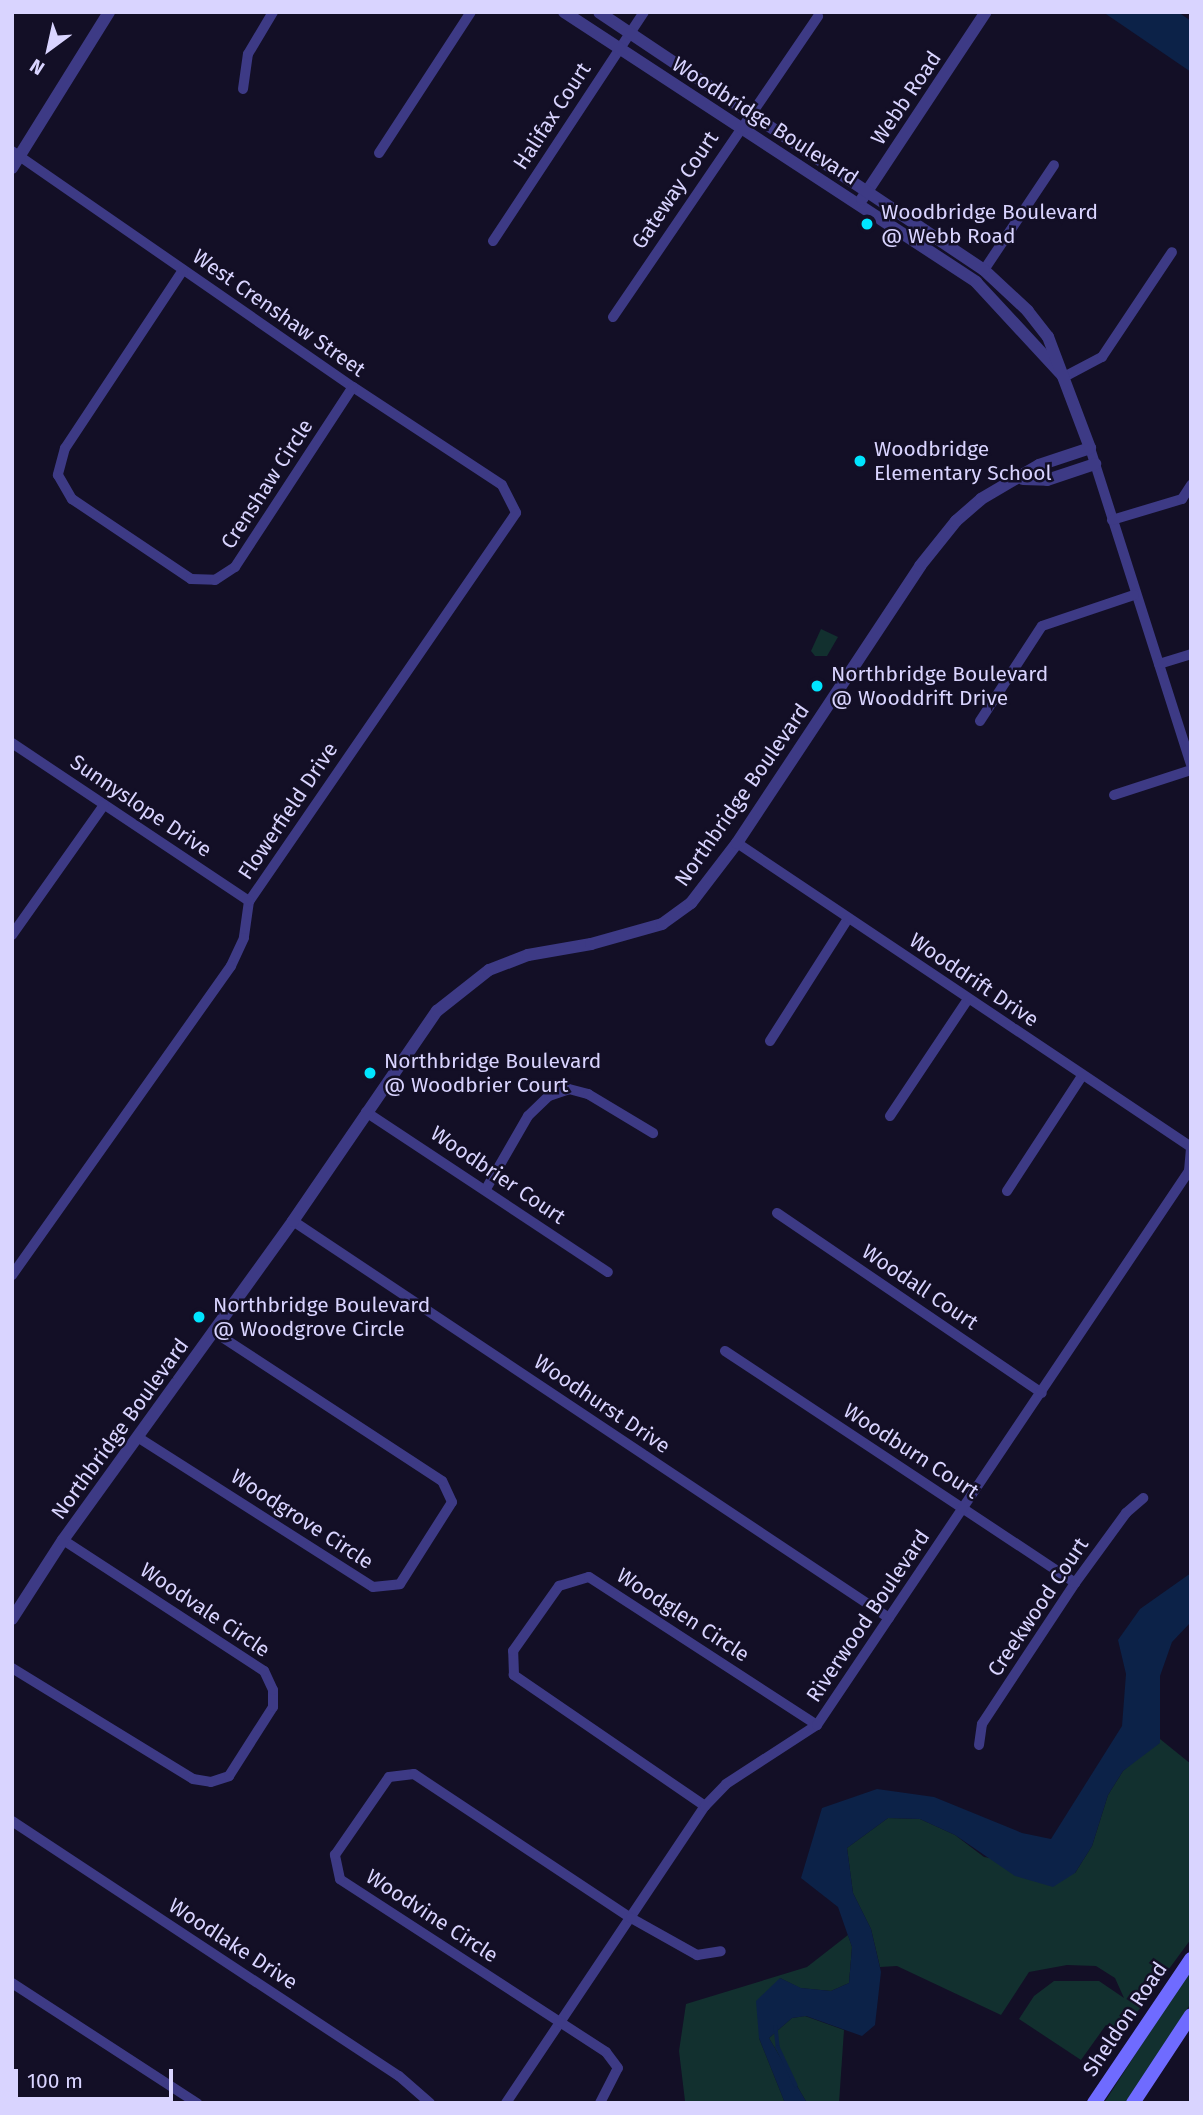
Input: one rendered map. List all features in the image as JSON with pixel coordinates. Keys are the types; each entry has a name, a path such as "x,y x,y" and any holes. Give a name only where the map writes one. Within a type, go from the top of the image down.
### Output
{"main road":[{"name":"Sheldon Road","path":"1094,2103 1191,1959"},
{"path":"1133,2103 1191,2015"}],"street":[{"path":"12,168 16,153 109,12"},
{"path":"243,89 248,54 273,12"},
{"path":"379,153 471,12"},
{"name":"Woodbridge Boulevard","path":"564,12 976,282 1064,377"},
{"name":"Woodbridge Boulevard","path":"599,12 984,270 1028,311 1048,337 1090,447 1134,595 1191,764"},
{"name":"Halifax Court","path":"493,242 643,12"},
{"name":"Webb Road","path":"857,205 986,12"},
{"name":"Gateway Court","path":"613,317 818,16"},
{"name":"West Crenshaw Street","path":"16,153 353,387 502,485 516,513"},
{"path":"984,270 1054,165"},
{"path":"1064,377 1102,357 1172,252"},
{"name":"Crenshaw Circle","path":"183,270 65,448 58,475 72,499 191,579 215,580 235,567 353,387"},
{"name":"Northbridge Boulevard","path":"12,1619 63,1540 293,1221 437,1011 462,988 489,970 528,955 662,924 691,903 737,844 939,541 981,499 1023,479 1040,466 1090,447"},
{"name":"Northbridge Boulevard","path":"1023,479 1047,480 1095,464"},
{"path":"1112,520 1182,499 1191,485"},
{"name":"Flowerfield Drive","path":"12,1275 231,966 244,938 249,901 516,513"},
{"path":"980,721 1042,626 1134,595"},
{"path":"1159,664 1191,654"},
{"name":"Sunnyslope Drive","path":"12,743 249,901"},
{"path":"1114,795 1191,770"},
{"path":"12,935 104,805"},
{"name":"Wooddrift Drive","path":"737,844 847,920 1191,1147"},
{"path":"770,1041 847,920"},
{"path":"890,1116 968,999"},
{"path":"1007,1191 1082,1076"},
{"path":"486,1189 528,1116 549,1096 569,1089 588,1094 653,1133"},
{"name":"Woodbrier Court","path":"366,1112 608,1272"},
{"name":"Riverwood Boulevard","path":"506,2103 705,1806 726,1784 817,1725 965,1509 1189,1171 1191,1147"},
{"name":"Woodall Court","path":"777,1213 1042,1393"},
{"name":"Woodhurst Drive","path":"293,1221 889,1618"},
{"name":"Woodgrove Circle","path":"139,1438 373,1587 400,1584 452,1502 442,1481 214,1332"},
{"name":"Woodburn Court","path":"725,1351 1075,1583"},
{"name":"Creekwood Court","path":"979,1745 982,1724 1075,1583 1126,1513 1143,1498"},
{"name":"Woodvale Circle","path":"12,1668 193,1779 211,1782 229,1776 273,1707 273,1690 264,1671 63,1540"},
{"name":"Woodglen Circle","path":"705,1806 514,1675 513,1651 559,1587 589,1577 817,1725"},
{"name":"Woodvine Circle","path":"600,2103 618,2068 607,2052 340,1879 335,1855 389,1777 414,1774 631,1918 697,1955 720,1951"},
{"name":"Woodlake Drive","path":"12,1821 398,2076 430,2103"},
{"path":"12,1983 197,2103"}],"green space":[{"path":"821,629 838,637 827,656 815,656 811,651"},
{"path":"1160,1739 1191,1764 1191,1939 1121,2034 1106,2025 1081,2060 1019,2019 1034,1996 1054,1981 1099,1981 1124,1998 1115,1978 1096,1966 1067,1965 1029,1972 1001,2015 897,1966 880,1967 871,1929 853,1893 847,1848 888,1818 920,1819 955,1835 984,1857 1075,1873 1092,1846 1108,1795 1123,1771"},
{"path":"848,1935 852,1947 849,1983 831,1991 800,1988 780,1978 759,2038 785,2103 685,2101 679,2051 686,2004 807,1967"},
{"path":"1191,1968 1191,2003 1127,2103 1104,2103"},
{"path":"805,2016 844,2030 839,2103 807,2103 769,2038 792,2018"}],"water":[{"path":"1103,12 1178,12 1191,21 1191,72"},
{"path":"1191,1573 1191,1622 1172,1642 1160,1676 1160,1743 1123,1771 1108,1795 1092,1846 1075,1873 1053,1887 1015,1876 955,1835 920,1819 888,1818 847,1848 853,1893 871,1929 881,1972 875,2025 862,2036 806,2016 792,2018 769,2038 807,2103 785,2103 759,2038 756,2001 780,1978 801,1988 831,1991 849,1983 852,1947 838,1907 801,1878 822,1808 877,1789 934,1797 1022,1833 1051,1839 1122,1726 1126,1674 1118,1640 1140,1609"}],"waterway":[{"path":"776,2027 778,2047 796,2085"}],"place":[{"name":"Woodbridge Boulevard @ Webb Road","path":"867,224"},
{"name":"Woodbridge Elementary School","path":"860,461"},
{"name":"Northbridge Boulevard @ Wooddrift Drive","path":"817,686"},
{"name":"Northbridge Boulevard @ Woodbrier Court","path":"370,1073"},
{"name":"Northbridge Boulevard @ Woodgrove Circle","path":"199,1317"}]}
